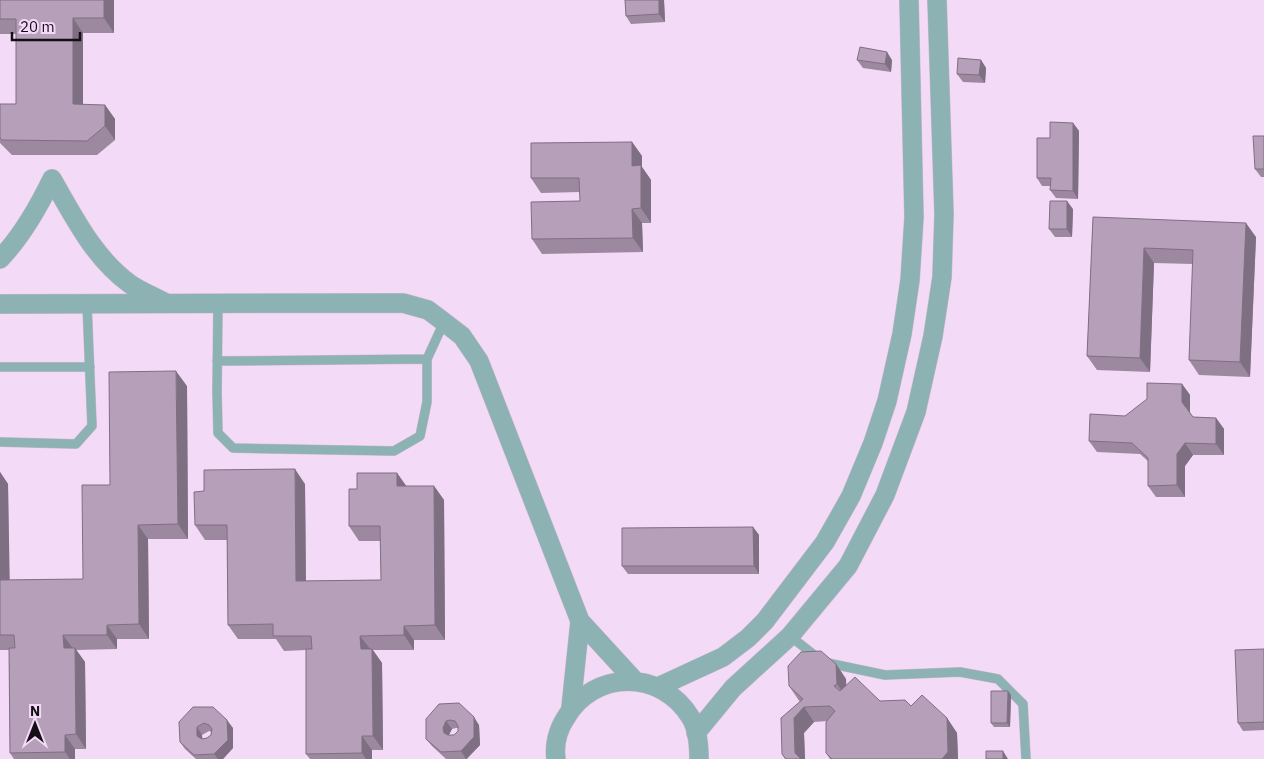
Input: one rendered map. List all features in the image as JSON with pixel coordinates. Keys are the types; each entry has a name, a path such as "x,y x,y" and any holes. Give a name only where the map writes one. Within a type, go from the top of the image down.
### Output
{"street":[{"path":"658,687 724,657 748,638 765,621 825,542 851,496 873,443 887,401 902,334 910,280 914,217 909,0"},
{"path":"696,733 733,688 790,636 848,566 885,495 918,402 933,336 942,277 944,214 937,0"},
{"path":"0,260 10,249 36,210 52,180 76,222 100,258 130,284 168,303"},
{"path":"0,304 403,303 428,310 462,336 479,361 580,621 635,681"},
{"path":"571,707 580,621"},
{"path":"556,759 555,752 559,728 571,707 589,692 611,682 635,681 658,687 678,700 692,719 699,742 698,759"}],"lane":[{"path":"218,303 218,433 233,448 394,451 420,436 427,402 426,359 444,322"},
{"path":"0,442 76,444 92,426 88,304"},
{"path":"217,361 426,359"},
{"path":"0,367 90,367"},
{"path":"790,636 823,662 885,675 960,672 998,679 1023,704 1026,759"}],"building":[{"path":"0,0 104,0 104,18 73,18 73,104 105,105 105,126 87,141 2,140 0,138 0,104 16,104 16,19 0,19"},
{"path":"625,0 659,0 659,14 626,16"},
{"path":"860,47 887,52 885,64 857,60"},
{"path":"958,58 981,60 979,75 957,74"},
{"path":"1050,122 1073,123 1073,191 1050,190 1051,178 1037,178 1037,138 1050,138"},
{"path":"1253,136 1264,136 1264,169 1255,169"},
{"path":"632,142 632,166 641,165 641,208 632,209 633,238 532,239 531,202 580,201 579,178 531,178 531,143"},
{"path":"1050,201 1067,201 1067,229 1049,229"},
{"path":"1093,217 1246,223 1240,362 1189,360 1193,250 1144,248 1140,358 1087,356"},
{"path":"176,371 178,524 138,525 139,624 107,625 107,635 63,635 64,648 75,648 76,734 65,735 65,752 10,753 9,648 15,648 14,635 0,635 0,580 83,579 82,485 110,485 109,372"},
{"path":"1147,383 1182,384 1182,402 1193,417 1216,418 1216,444 1185,443 1177,454 1177,485 1148,486 1148,458 1132,443 1089,441 1090,414 1125,416 1147,399"},
{"path":"295,469 296,581 381,580 380,526 349,526 349,489 357,489 357,473 397,473 397,486 434,486 435,625 404,626 404,635 360,636 361,649 372,649 373,736 362,736 362,753 306,754 306,649 312,649 311,636 273,636 273,624 228,625 227,525 195,525 194,492 204,491 204,470"},
{"path":"753,527 754,566 622,566 622,528"},
{"path":"1264,649 1264,722 1238,723 1235,650"},
{"path":"821,651 836,664 837,684 834,686 840,691 855,677 880,701 905,700 911,706 922,695 947,718 948,752 942,759 832,759 826,753 826,722 835,711 830,706 804,707 794,718 795,753 801,759 786,759 782,754 781,718 803,699 789,686 788,666 801,652"},
{"path":"991,691 1008,691 1007,723 991,723"},
{"path":"459,703 474,717 474,737 461,751 441,752 426,739 426,719 439,704","holes":["446,721 455,721 458,731 454,735 444,733 443,728"]},
{"path":"193,707 213,707 227,720 228,740 214,754 194,755 180,742 179,722","holes":["204,723 212,729 211,735 202,739 197,736 197,727"]},
{"path":"986,751 1003,751 1003,759 986,759"}]}
